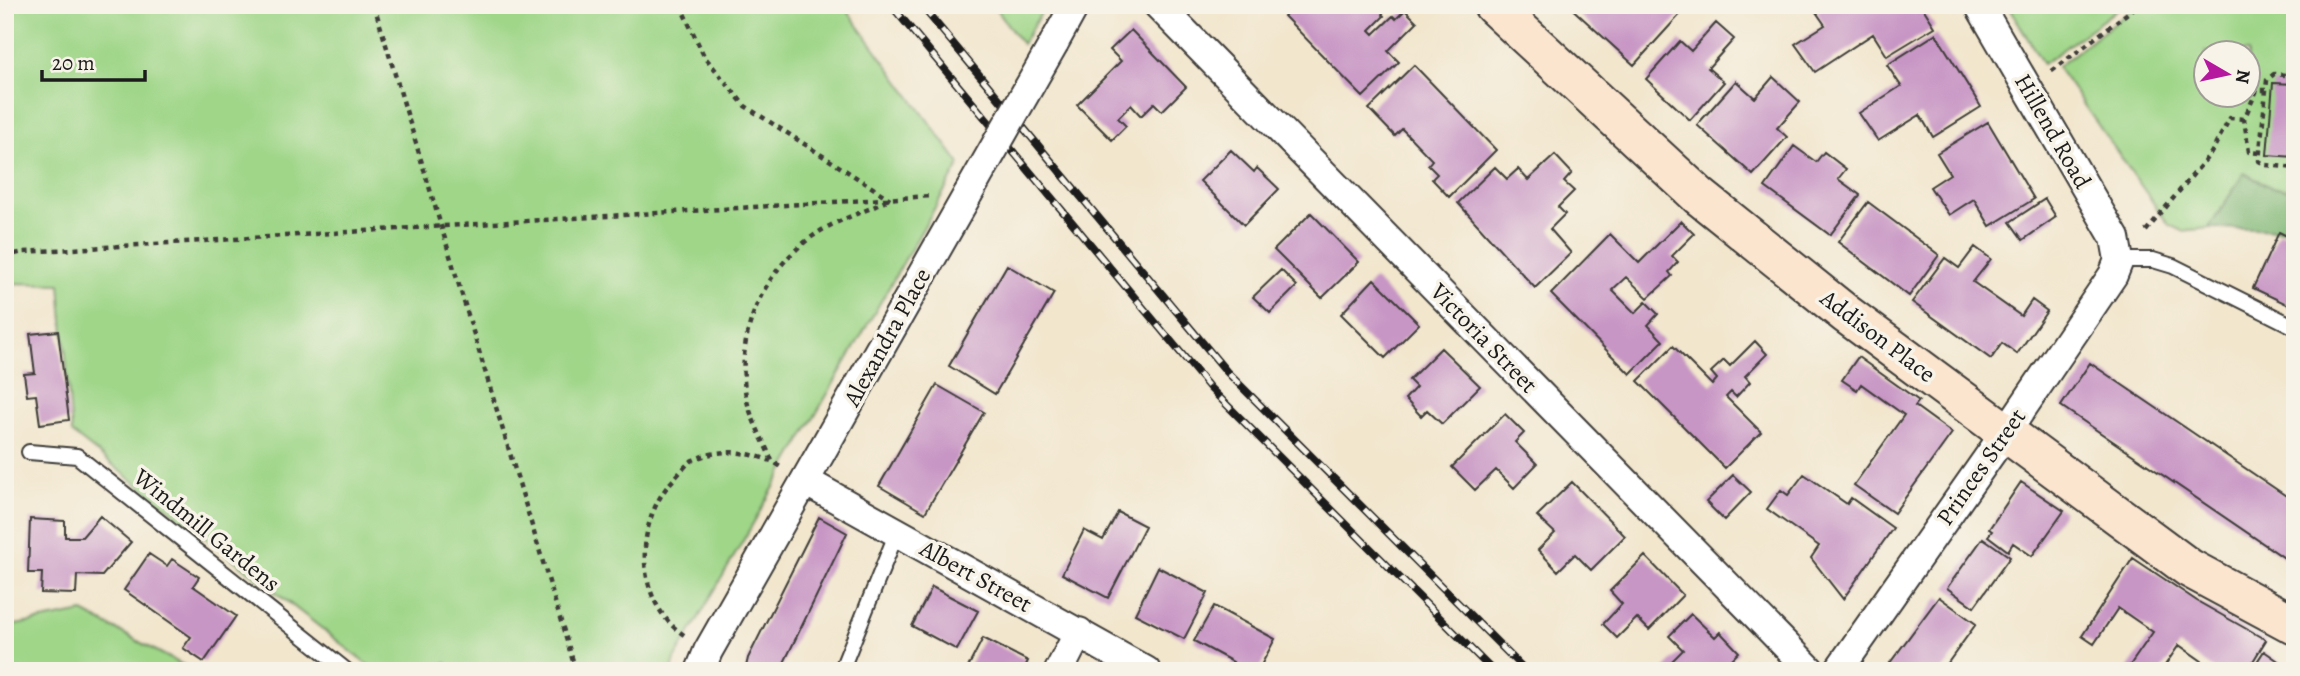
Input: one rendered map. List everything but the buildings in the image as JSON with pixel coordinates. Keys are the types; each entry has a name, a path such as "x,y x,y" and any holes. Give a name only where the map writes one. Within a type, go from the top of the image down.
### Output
{"main road":[{"name":"Addison Place","path":"1493,5 1699,196 1846,314 2189,568 2295,625"}],"street":[{"name":"Alexandra Place","path":"704,661 1075,5"},
{"name":"Victoria Street","path":"1158,5 1811,671"},
{"name":"Hillend Road","path":"1979,5 2115,237 2119,260"},
{"name":"Princes Street","path":"1838,671 2006,432 2113,275 2119,260"},
{"name":"Albert Street","path":"805,481 1146,671"},
{"path":"1059,671 1079,632"}],"lane":[{"path":"2119,260 2153,260 2173,266 2295,327"},
{"name":"Windmill Gardens","path":"29,452 77,456 347,671"},
{"path":"841,671 897,532"}],"path":[{"path":"374,5 576,671"},
{"path":"680,5 704,55 745,106 890,199"},
{"path":"2028,87 2138,5"},
{"path":"2295,76 2274,74 2267,80 2259,153 2259,161 2266,165 2295,168"},
{"path":"2259,153 2249,152 2244,119 2257,90 2266,90"},
{"path":"2158,218 2211,153 2230,118 2244,119"},
{"path":"5,256 968,194"},
{"path":"772,461 747,399 743,366 747,330 759,297 784,263 813,236 890,199"},
{"path":"704,661 659,607 645,575 646,531 664,489 691,461 719,452 749,453 772,461 805,481"}],"green space":[{"path":"5,5 843,5 960,164 675,659 672,671 455,671 446,663 415,671 376,671 72,433 60,284 5,283"},
{"path":"993,5 1046,5 1022,44"},
{"path":"2008,5 2123,5 2043,64"},
{"path":"2138,5 2295,5 2295,190 2272,188 2244,173 2209,228 2182,231 2169,225 2057,67"},
{"path":"2244,173 2272,188 2295,190 2295,230 2209,228"},
{"path":"83,612 194,671 5,671 5,627"}],"railway":[{"path":"891,5 1210,388 1493,671"},
{"path":"921,5 1227,372 1526,671"}]}
